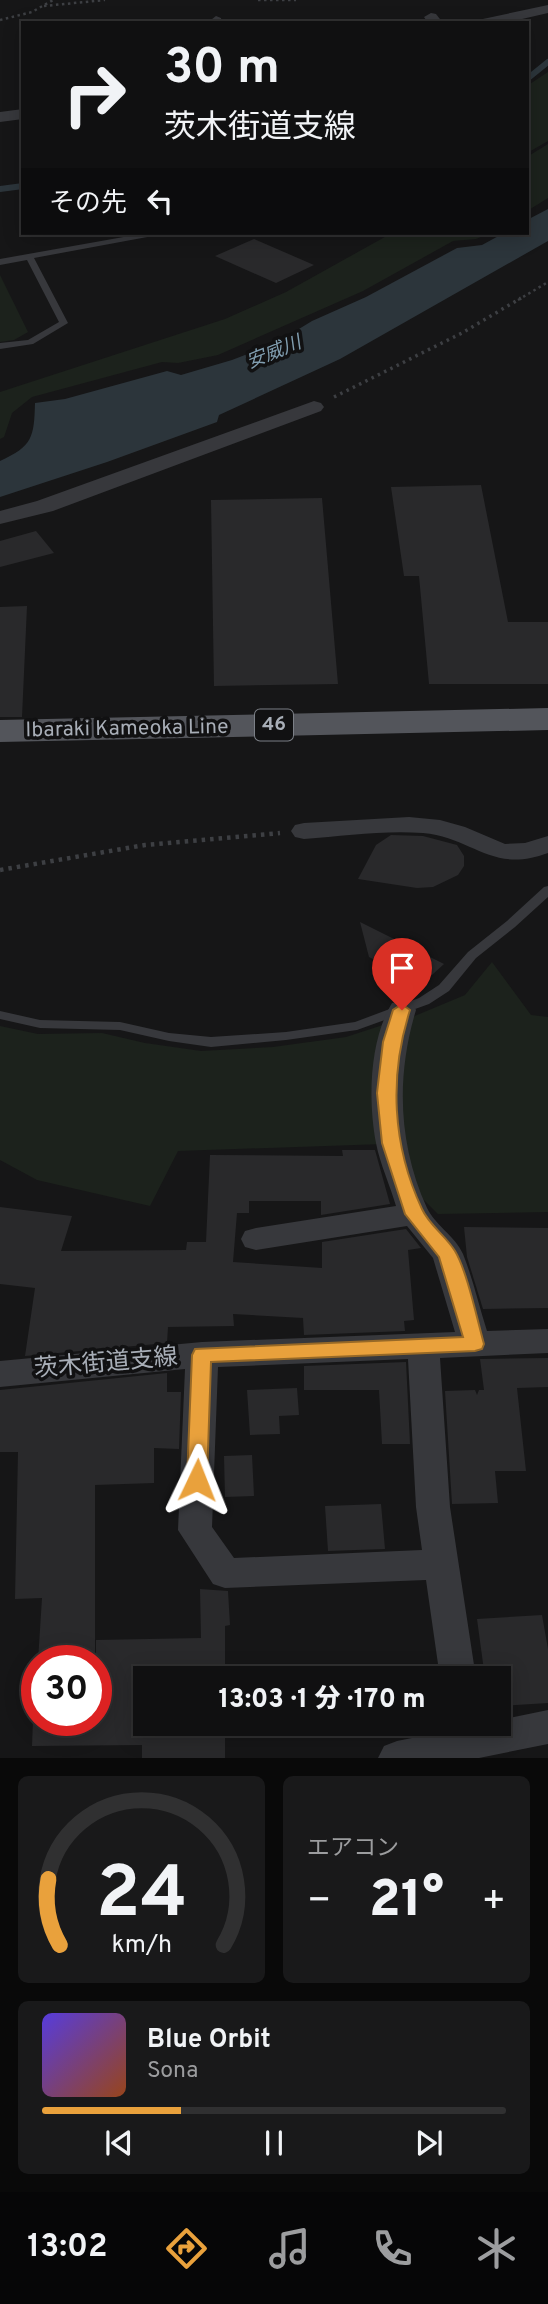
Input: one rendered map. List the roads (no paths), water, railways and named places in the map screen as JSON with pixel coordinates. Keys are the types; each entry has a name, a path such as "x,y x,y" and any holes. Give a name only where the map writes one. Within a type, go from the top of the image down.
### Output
{"main road":[{"name":"Ibaraki Kameoka Line","path":"0,732 548,719"}],"street":[{"path":"492,21 548,9"},
{"path":"0,117 21,114"},
{"path":"0,518 44,506 314,407"},
{"path":"304,831 415,826 441,828 507,854 528,853 548,844"},
{"path":"402,1010 391,1042 386,1093 391,1143 414,1214 447,1254 475,1344"},
{"path":"257,1239 414,1214"},
{"name":"茨木街道支線","path":"0,1374 202,1355 548,1341"},
{"path":"423,1347 433,1507 456,1666"},
{"path":"202,1355 195,1530 225,1573 428,1565"},
{"path":"397,1758 548,1727"}],"lane":[{"path":"0,262 147,235"},
{"path":"0,346 30,342 64,323 29,256"},
{"path":"0,1015 40,1024 120,1026 169,1037 211,1042 286,1036 357,1026 424,1001 444,988 472,955 511,925 548,890"}],"water":[{"name":"安威川","path":"548,209 548,241 340,359 219,415 217,422 0,497 0,461 19,450 29,439 34,424 35,403 65,399 167,371 181,375 232,360 276,343 312,321 366,297 457,248 482,245 500,235 529,235 529,219"}],"waterway":[{"path":"529,77 548,62"},
{"path":"0,189 21,186"}]}
